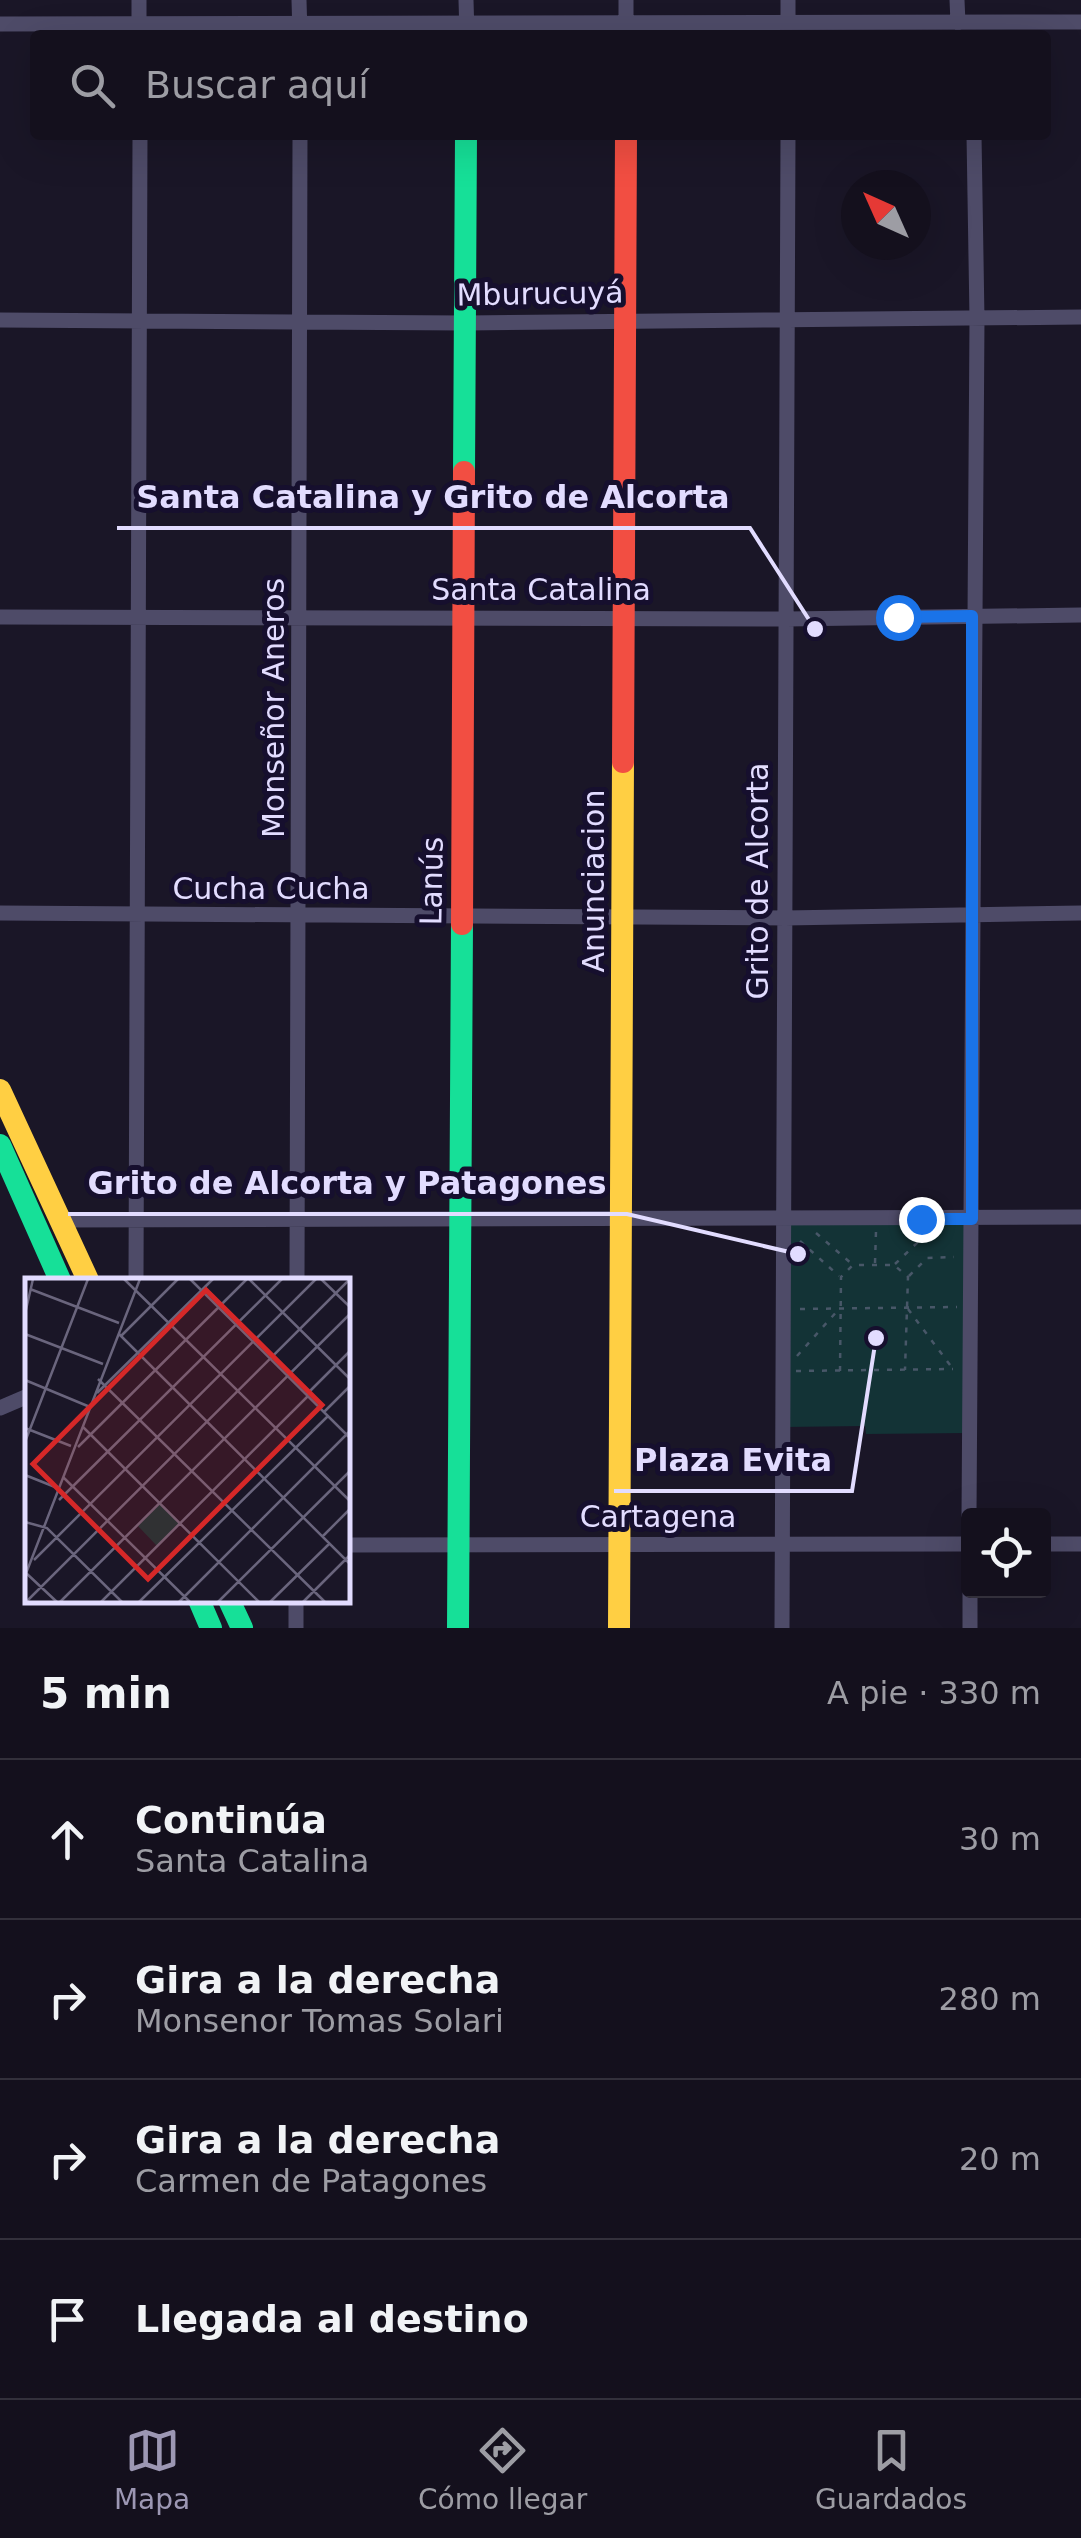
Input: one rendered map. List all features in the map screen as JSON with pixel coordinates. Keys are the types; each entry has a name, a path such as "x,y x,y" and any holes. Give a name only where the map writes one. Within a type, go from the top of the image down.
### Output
{"street":[{"path":"138,0 139,29"},
{"path":"300,0 300,29"},
{"path":"466,0 467,28"},
{"path":"626,0 626,28"},
{"path":"788,0 788,28"},
{"path":"958,0 968,27"},
{"path":"0,24 300,29 968,27 1081,22"},
{"path":"136,1278 140,140"},
{"name":"Monseñor Aneros","path":"297,1278 302,616 300,140"},
{"name":"Lanús","path":"458,1628 466,140"},
{"name":"Anunciacion","path":"619,1628 626,140"},
{"name":"Grito de Alcorta","path":"782,1628 788,140"},
{"path":"969,1508 975,915 974,140"},
{"name":"Mburucuyá","path":"0,320 466,322 1081,316"},
{"name":"Santa Catalina","path":"0,617 787,620 1081,615"},
{"name":"Cucha Cucha","path":"0,913 300,918 785,918 1081,913"},
{"path":"0,1091 87,1278"},
{"path":"0,1145 59,1278"},
{"path":"60,1220 461,1222 620,1218 783,1223 1081,1217"},
{"path":"0,1408 25,1397"},
{"name":"Cartagena","path":"350,1545 961,1544"},
{"path":"1051,1544 1081,1544"},
{"path":"970,1598 970,1628"},
{"path":"201,1603 212,1628"},
{"path":"231,1603 242,1628"}],"path":[{"path":"875,1265 876,1219"},
{"path":"894,1265 918,1242 921,1219"},
{"path":"802,1220 853,1265 894,1265 908,1277"},
{"path":"783,1223 840,1277 840,1371"},
{"path":"906,1370 908,1277 927,1258 971,1256"},
{"path":"840,1277 853,1265"},
{"path":"783,1372 954,1369 907,1308"},
{"path":"783,1310 970,1308"},
{"path":"783,1372 840,1309"}],"green space":[{"path":"972,1219 968,1433 866,1434 865,1426 784,1427 783,1220"}],"traffic: fast":[{"path":"464,472 466,140"},
{"path":"458,1628 462,924"},
{"path":"0,1145 59,1278"},
{"path":"200,1603 211,1628"},
{"path":"230,1603 242,1628"}],"traffic: slow":[{"path":"619,1628 623,762"},
{"path":"0,1090 87,1278"}],"traffic: jam":[{"path":"623,762 626,140"},
{"path":"462,924 464,472"}],"place":[{"name":"Santa Catalina y Grito de Alcorta","path":"815,629"},
{"name":"Grito de Alcorta y Patagones","path":"798,1254"},
{"name":"Plaza Evita","path":"876,1338"}],"route":[{"path":"898,617 972,616 972,1219 921,1219"}]}
